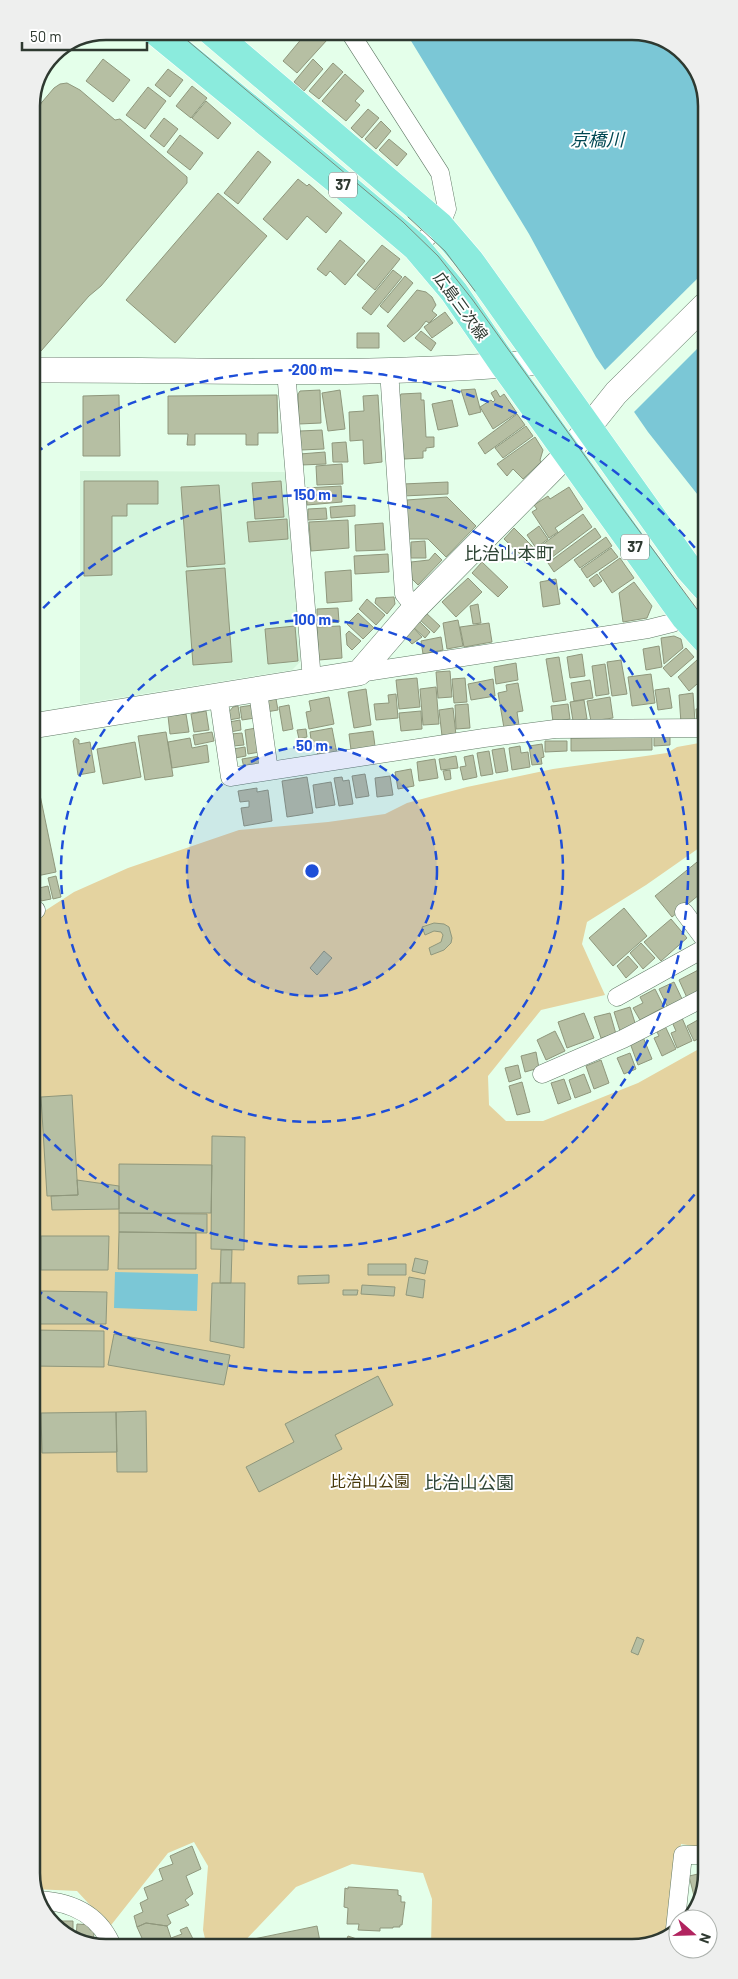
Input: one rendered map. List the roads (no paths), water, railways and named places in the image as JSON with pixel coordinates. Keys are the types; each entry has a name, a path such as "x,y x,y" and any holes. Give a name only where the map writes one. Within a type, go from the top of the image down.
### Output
{"main road":[{"name":"広島三次線","path":"165,40 343,184 416,247 454,292 504,365 685,617 698,631"},
{"name":"広島三次線","path":"222,40 440,226 470,261 540,362 590,426 698,578"}],"street":[{"path":"355,40 440,173 447,209 440,226 416,247"},
{"path":"359,673 415,608 568,453 616,392 698,312"},
{"path":"40,370 389,370 540,362"},
{"path":"389,370 404,594 415,608"},
{"path":"286,371 312,680"},
{"path":"40,725 312,680 648,629 672,623 685,617"},
{"path":"218,696 230,777 555,728 698,728"},
{"path":"259,699 269,771"},
{"path":"684,912 698,931"},
{"path":"617,997 698,952"},
{"path":"542,1074 623,1039 698,1001"},
{"path":"677,1909 683,1855 698,1855"},
{"path":"46,1900 57,1901 86,1912 107,1934 109,1939"}],"water":[{"name":"京橋川","path":"410,40 637,40 657,45 676,56 687,69 693,81 698,106 698,495 648,432 596,357 529,234"},
{"path":"115,1272 198,1274 197,1311 114,1308"}],"tram line":[{"path":"187,40 403,222 438,256 472,299 698,611"},
{"path":"408,217 445,251 475,291"}],"district":[{"name":"比治山本町","path":"509,554"},
{"name":"比治山公園","path":"469,1483"}]}
